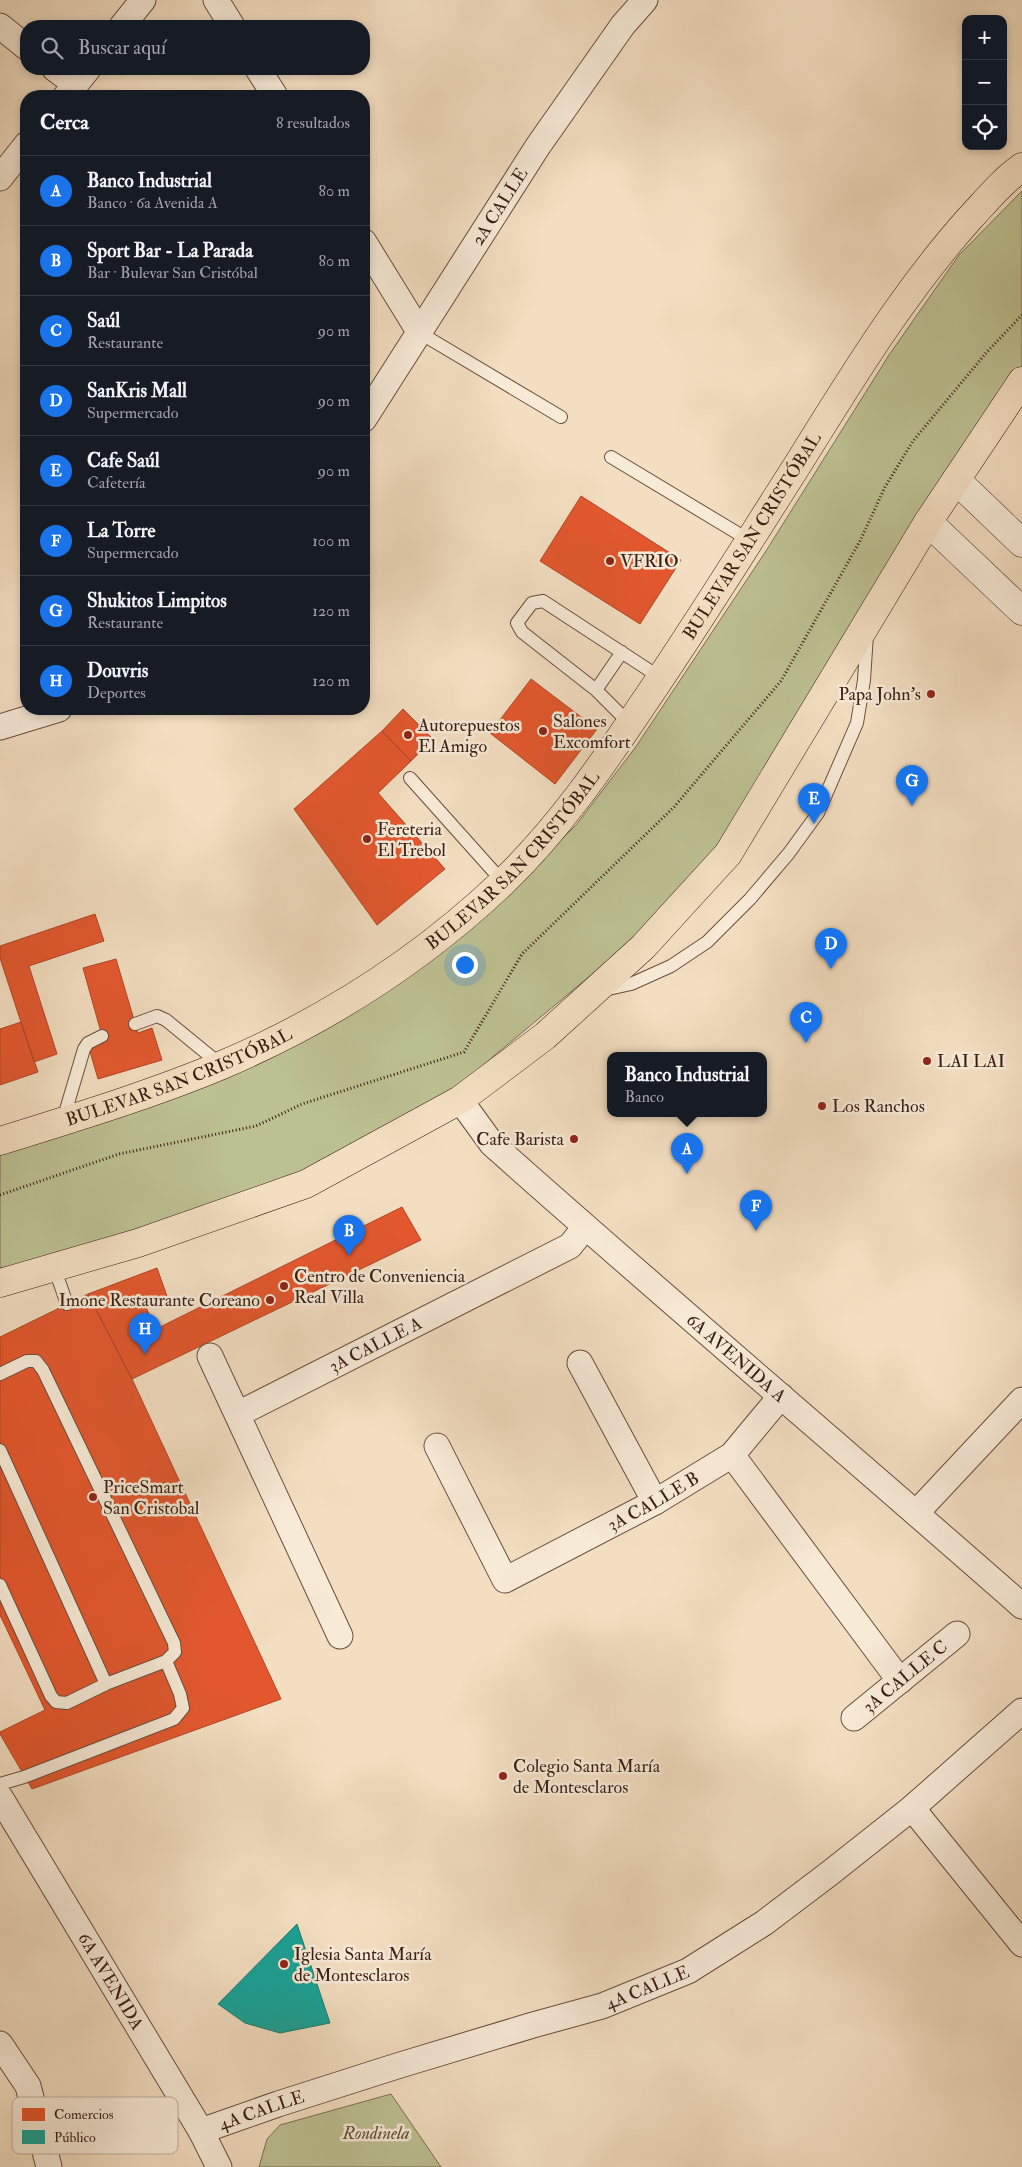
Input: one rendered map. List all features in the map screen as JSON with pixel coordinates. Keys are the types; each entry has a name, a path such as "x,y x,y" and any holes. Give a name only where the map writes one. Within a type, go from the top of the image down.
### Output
{"main road":[{"name":"BULEVAR SAN CRISTÓBAL","path":"0,1141 62,1122 221,1065 292,1032 365,991 427,948 503,882 551,830 604,763 661,678 873,344 936,257 1008,177 1022,166"},
{"path":"7,1279 138,1243 306,1184 460,1100 544,1036 642,947 728,854 928,522 1022,382"}],"street":[{"path":"127,20 143,0"},
{"path":"216,0 228,20"},
{"name":"2A CALLE","path":"370,410 538,146 623,25 645,0"},
{"path":"0,26 20,42"},
{"path":"64,75 76,83"},
{"path":"262,75 271,90"},
{"path":"0,178 20,153"},
{"path":"370,252 420,333"},
{"path":"956,480 1022,543"},
{"path":"928,522 1022,610"},
{"path":"0,727 39,715"},
{"name":"6A AVENIDA A","path":"460,1100 492,1144 585,1227 1019,1598"},
{"name":"3A CALLE A","path":"238,1414 570,1246 585,1227"},
{"path":"210,1356 340,1636"},
{"path":"580,1363 654,1502"},
{"name":"3A CALLE B","path":"437,1446 504,1580 654,1502 732,1455 781,1396"},
{"path":"918,1512 1022,1400"},
{"path":"732,1455 900,1681"},
{"name":"3A CALLE C","path":"854,1718 957,1634"},
{"name":"4A CALLE","path":"201,2131 388,2069 602,2006 688,1971 764,1923 912,1808 1022,1711"},
{"name":"6A AVENIDA","path":"0,1797 201,2131 219,2167"},
{"path":"912,1808 1022,1944"},
{"path":"0,2044 28,2086 31,2097"},
{"path":"46,2154 49,2167"}],"lane":[{"path":"420,333 561,417"},
{"path":"612,457 749,540"},
{"path":"630,724 596,690 522,632 517,623 532,603 543,601 661,678"},
{"path":"592,992 631,984 671,966 707,942 750,899 789,853 818,813 857,723 864,680 868,624"},
{"path":"596,690 622,652"},
{"path":"410,778 503,882"},
{"path":"135,1024 157,1016 166,1020 221,1065"},
{"path":"62,1122 84,1049 88,1043 102,1036"},
{"path":"54,1267 67,1304"},
{"path":"0,1374 27,1361 36,1361 43,1370 174,1643 175,1652 166,1660 106,1684 67,1703 56,1702 51,1696 0,1585"},
{"path":"0,1450 106,1684"},
{"path":"0,1784 24,1777 174,1718 183,1708 180,1694 166,1660"}],"green space":[{"path":"1022,191 1022,367 1010,381 715,850 627,945 452,1091 311,1168 226,1202 24,1264 0,1268 0,1155 122,1115 492,908 576,825 635,748 766,551 889,355 959,255"},
{"name":"Rondinela","path":"391,2094 441,2167 259,2167 267,2139 280,2125"}],"building: Comercios":[{"name":"VFRIO","path":"581,496 681,560 640,624 540,561"},
{"name":"Salones Excomfort","path":"531,679 597,729 555,784 490,733"},
{"name":"Autorepuestos El Amigo","path":"403,709 433,739 411,761 382,731"},
{"name":"Fereteria El Trebol","path":"382,731 411,761 378,793 445,869 377,925 294,809"},
{"path":"95,914 104,941 29,966 57,1054 34,1062 0,958 0,946"},
{"path":"116,959 138,1033 152,1028 162,1060 98,1079 89,1048 104,1043 83,968"},
{"path":"21,1022 38,1072 0,1085 0,1029"},
{"name":"Centro de Conveniencia Real Villa","path":"402,1207 421,1240 132,1379 88,1294 157,1268 168,1299 144,1303 156,1329"},
{"name":"PriceSmart San Cristobal","path":"88,1294 132,1379 281,1699 32,1789 0,1734 0,1732 45,1710 0,1615 0,1337"}],"building: Público":[{"name":"Iglesia Santa María de Montesclaros","path":"297,1924 330,2023 280,2033 245,2023 218,2004"}],"place":[{"name":"VFRIO","path":"610,561"},
{"name":"Papa John's","path":"931,694"},
{"name":"Salones Excomfort","path":"543,731"},
{"name":"Autorepuestos El Amigo","path":"408,735"},
{"name":"Shukitos Limpitos","path":"912,806"},
{"name":"Cafe Saúl","path":"814,824"},
{"name":"Fereteria El Trebol","path":"367,839"},
{"name":"SanKris Mall","path":"831,969"},
{"name":"Saúl","path":"806,1043"},
{"name":"LAI LAI","path":"927,1061"},
{"name":"Los Ranchos","path":"822,1106"},
{"name":"Cafe Barista","path":"574,1139"},
{"name":"Banco Industrial","path":"687,1174"},
{"name":"La Torre","path":"756,1231"},
{"name":"Sport Bar - La Parada","path":"349,1256"},
{"name":"Centro de Conveniencia Real Villa","path":"284,1286"},
{"name":"Imone Restaurante Coreano","path":"270,1300"},
{"name":"Douvris","path":"145,1354"},
{"name":"PriceSmart San Cristobal","path":"93,1497"},
{"name":"Colegio Santa María de Montesclaros","path":"503,1776"},
{"name":"Iglesia Santa María de Montesclaros","path":"284,1964"}]}
